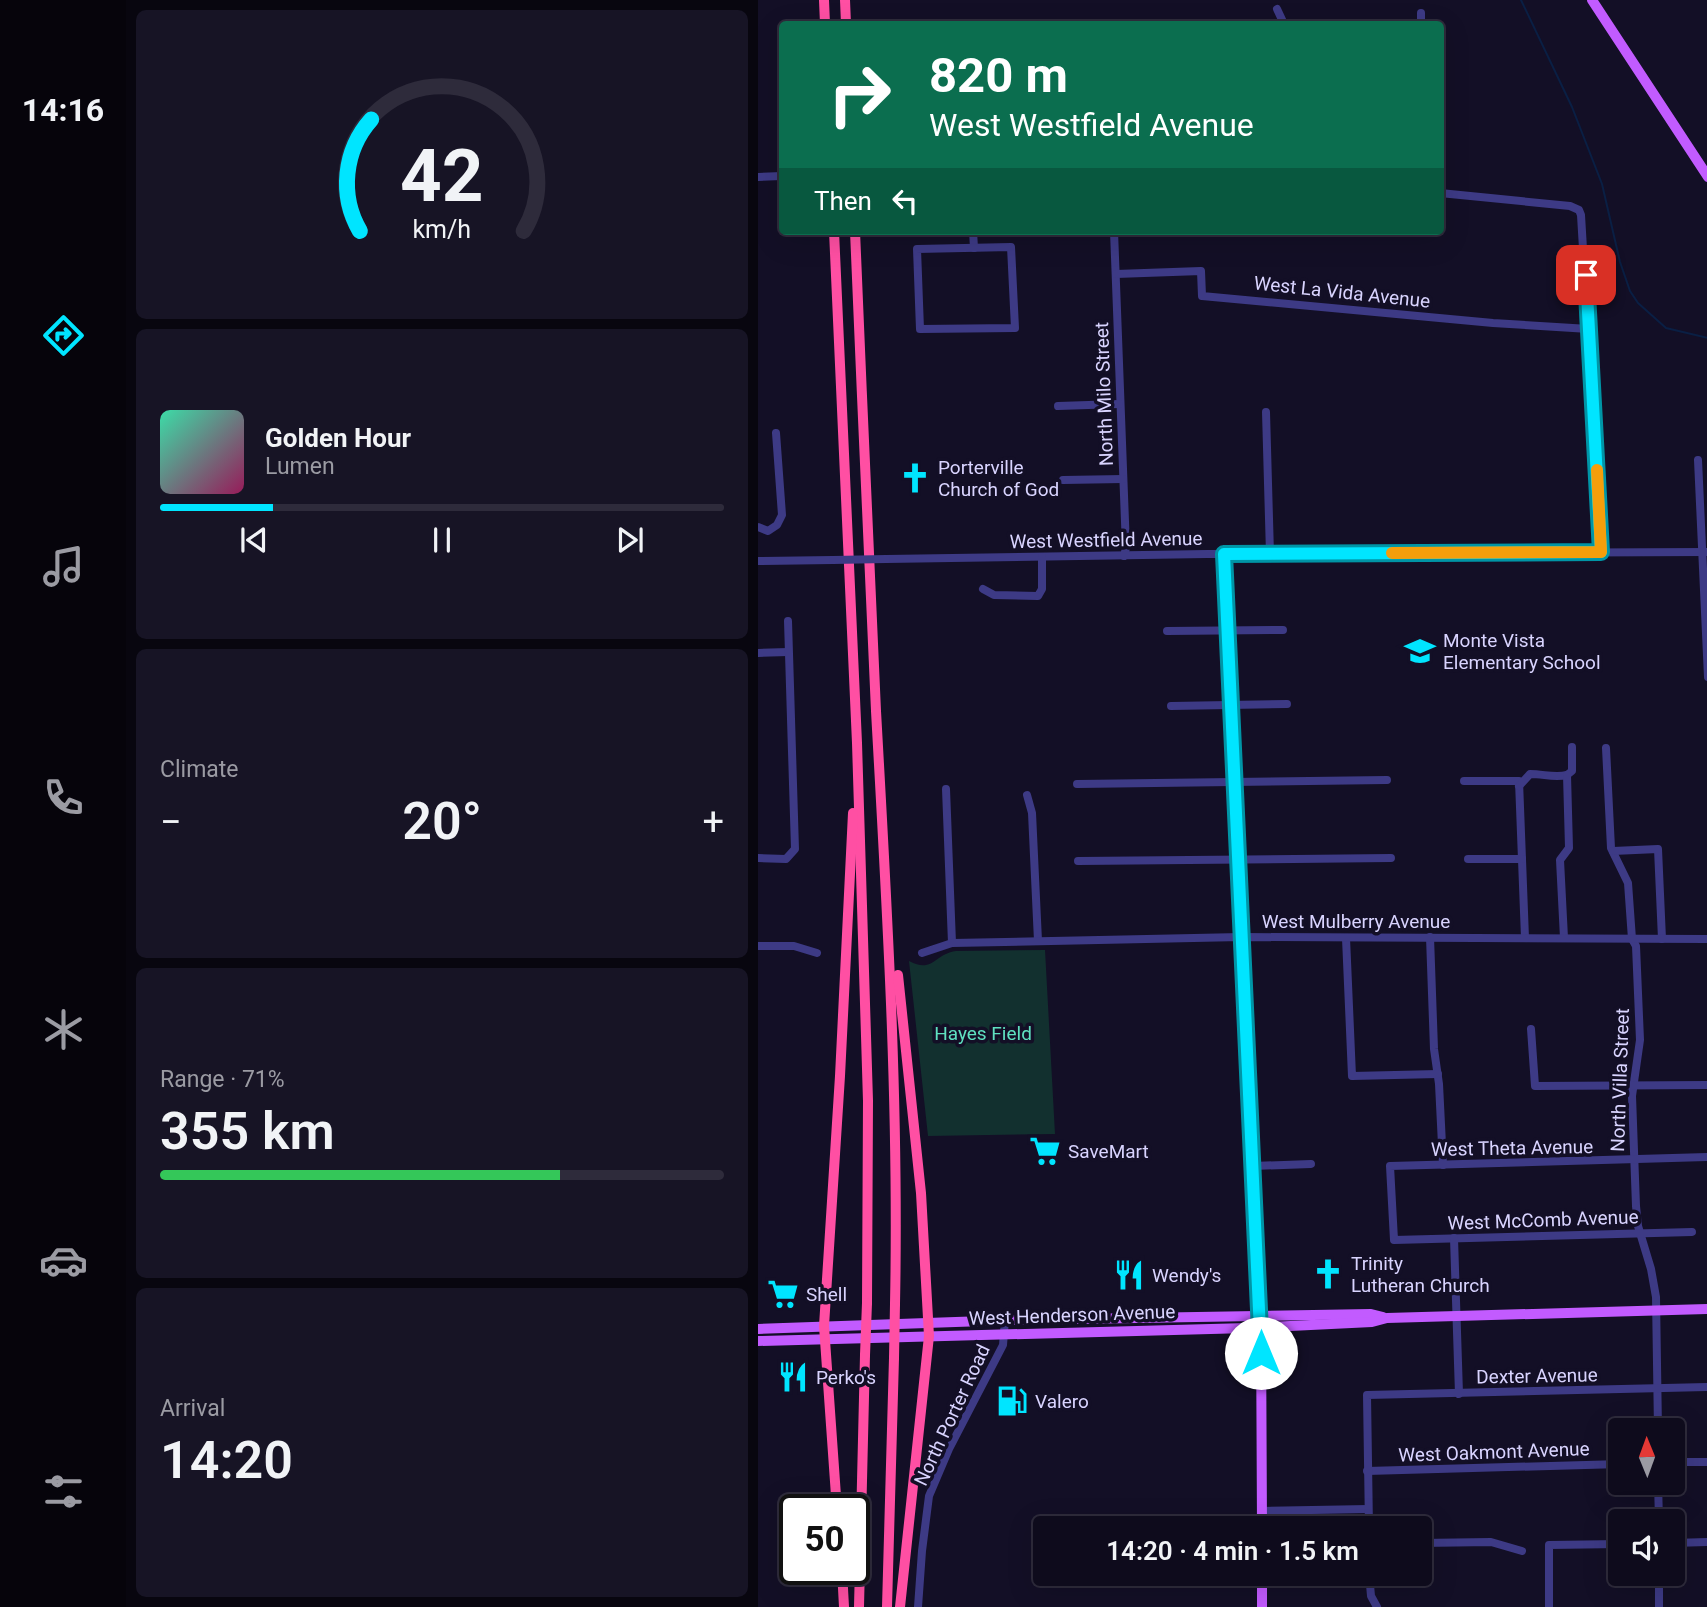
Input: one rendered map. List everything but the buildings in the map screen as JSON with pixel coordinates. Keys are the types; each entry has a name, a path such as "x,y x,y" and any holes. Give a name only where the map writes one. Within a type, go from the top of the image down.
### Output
{"highway":[{"path":"824,0 825,21"},
{"path":"845,0 846,21"},
{"path":"834,235 857,743 868,1142 867,1303 859,1607"},
{"path":"855,235 896,1112 895,1304 887,1607"},
{"path":"836,1494 824,1326 857,743"},
{"path":"884,848 919,1172 929,1324 900,1607"},
{"path":"843,1585 844,1607"}],"main road":[{"path":"1592,0 1707,177"},
{"name":"West Henderson Avenue","path":"758,1341 1261,1327 1372,1322 1387,1318 1707,1309"},
{"name":"West Henderson Avenue","path":"758,1329 1192,1316 1371,1314 1387,1318"},
{"path":"1261,1315 1262,1516"},
{"path":"1144,1330 1145,1326 1153,1322 1181,1320 1192,1316"},
{"path":"1033,1334 1043,1330 1098,1326 1113,1318"},
{"path":"1262,1586 1262,1607"}],"street":[{"path":"1277,9 1283,21"},
{"path":"1421,13 1421,21"},
{"path":"758,177 779,176"},
{"path":"1444,193 1570,206 1579,211 1582,220 1601,552"},
{"path":"973,235 974,248"},
{"name":"North Milo Street","path":"1114,235 1126,548 1124,556"},
{"path":"1011,247 1015,328 920,329 917,249 974,248 1011,247"},
{"name":"West La Vida Avenue","path":"1116,274 1201,271 1202,296 1493,323 1589,329"},
{"path":"1058,406 1119,404"},
{"path":"1266,412 1270,554"},
{"path":"758,527 768,531 777,525 782,515 776,433"},
{"path":"1698,460 1704,552 1707,677"},
{"path":"1063,480 1123,479"},
{"name":"West Westfield Avenue","path":"758,561 1224,554 1704,552"},
{"path":"1224,554 1261,1315"},
{"path":"983,589 994,595 1038,596 1042,589 1042,557"},
{"path":"758,858 787,859 795,849 788,621"},
{"path":"1168,631 1283,630"},
{"path":"758,653 788,652"},
{"path":"1171,706 1287,704"},
{"path":"1464,781 1519,783 1530,774 1544,774 1555,778 1567,775 1572,772 1572,747"},
{"path":"1606,748 1613,850 1658,849 1662,939"},
{"path":"1564,938 1560,860 1569,848 1567,775"},
{"path":"1076,784 1387,780"},
{"path":"1519,783 1526,938"},
{"path":"946,789 952,943"},
{"path":"1027,795 1032,813 1038,941"},
{"name":"North Villa Street","path":"1613,850 1628,883 1632,939 1636,946 1640,1040 1632,1085 1636,1206 1640,1233 1651,1269 1656,1310 1658,1418"},
{"path":"1078,861 1391,858"},
{"path":"1468,859 1522,859"},
{"name":"West Mulberry Avenue","path":"922,954 952,943 1241,937 1707,939"},
{"path":"1346,937 1352,1076 1438,1074"},
{"path":"1430,937 1443,1165"},
{"path":"758,946 794,946 816,953"},
{"path":"1531,1029 1535,1086 1707,1085"},
{"name":"West Theta Avenue","path":"1394,1240 1390,1166 1707,1157"},
{"path":"1253,1166 1311,1164"},
{"name":"West McComb Avenue","path":"1394,1240 1692,1231"},
{"path":"1454,1238 1459,1394"},
{"name":"North Porter Road","path":"918,1607 929,1496 949,1448 1003,1345 1005,1320"},
{"name":"Dexter Avenue","path":"1367,1471 1367,1395 1707,1387"},
{"path":"1686,1462 1707,1462"},
{"name":"West Oakmont Avenue","path":"1367,1471 1608,1464"},
{"path":"1367,1471 1368,1516"},
{"path":"1262,1511 1368,1508"},
{"path":"1432,1544 1491,1542 1522,1551"},
{"path":"1685,1543 1707,1542"},
{"path":"1549,1607 1549,1545 1608,1544"},
{"path":"1370,1586 1371,1597 1377,1607"},
{"path":"1659,1586 1659,1607"}],"green space":[{"name":"Hayes Field","path":"1045,950 1055,1134 928,1136 909,961 929,964 956,951"}],"waterway":[{"path":"1521,0 1572,107 1602,184 1620,262 1630,291 1638,303 1666,328 1708,338"}],"slow traffic":[{"path":"1392,553 1601,552 1597,470"}],"place":[{"name":"Porterville Church of God","path":"915,478"},
{"name":"Monte Vista Elementary School","path":"1420,651"},
{"name":"SaveMart","path":"1045,1151"},
{"name":"Trinity Lutheran Church","path":"1328,1274"},
{"name":"Wendy's","path":"1129,1275"},
{"name":"Shell","path":"783,1294"},
{"name":"Perko's","path":"793,1377"},
{"name":"Valero","path":"1012,1401"}],"route":[{"path":"1261,1353 1224,554 1601,552 1586,275"}]}
